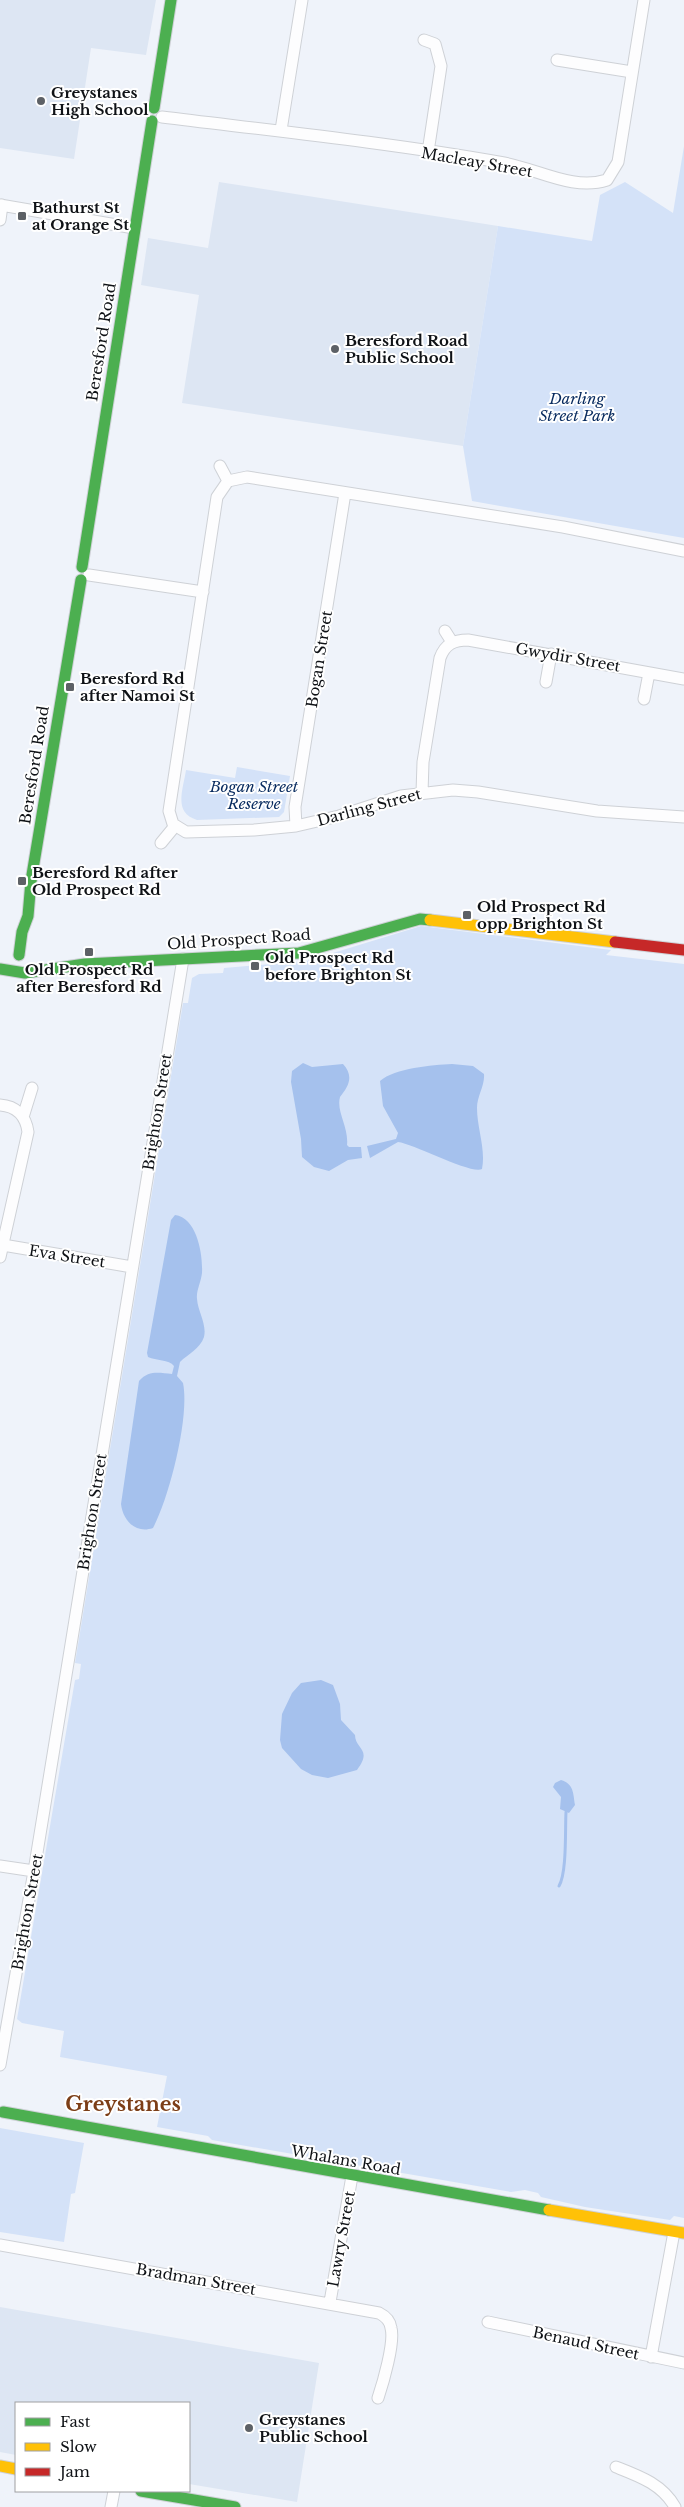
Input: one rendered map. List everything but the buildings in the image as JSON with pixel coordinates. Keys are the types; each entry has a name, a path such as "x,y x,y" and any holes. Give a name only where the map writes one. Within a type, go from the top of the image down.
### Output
{"street":[{"name":"Beresford Road","path":"27,961 22,932 28,916 31,880 84,574 134,228 156,115 171,0"},
{"path":"281,130 302,0"},
{"name":"Macleay Street","path":"156,115 281,130 506,164 581,184 594,184 607,180 618,162 644,0"},
{"path":"424,40 435,44 441,66 428,152"},
{"path":"557,60 632,72"},
{"path":"0,220 1,205 134,228"},
{"path":"220,466 228,482"},
{"path":"161,843 175,826 171,820 169,807 218,497 228,482 247,477 563,527 684,551"},
{"name":"Bogan Street","path":"296,826 295,807 345,493"},
{"path":"84,574 203,592"},
{"path":"422,792 423,762 440,658 444,648 452,642 446,630"},
{"name":"Gwydir Street","path":"452,642 468,640 684,679"},
{"path":"546,682 551,654"},
{"path":"644,700 649,673"},
{"name":"Darling Street","path":"175,826 186,832 254,830 296,826 339,816 401,796 422,792 472,792 597,812 684,817"},
{"name":"Old Prospect Road","path":"0,960 84,964 306,952 399,923 420,919 684,950"},
{"name":"Brighton Street","path":"0,2065 34,1871 183,959"},
{"path":"0,970 27,961"},
{"path":"23,1117 32,1088"},
{"path":"0,1104 14,1108 23,1117 28,1128 28,1137 1,1251"},
{"name":"Eva Street","path":"1,1251 132,1266"},
{"path":"0,1866 34,1871"},
{"name":"Whalans Road","path":"1,2110 352,2176 679,2232"},
{"name":"Lawry Street","path":"330,2302 352,2176"},
{"path":"651,2357 679,2232"},
{"name":"Bradman Street","path":"0,2245 374,2310 391,2319 392,2333 378,2398"},
{"name":"Benaud Street","path":"488,2322 684,2363"},
{"path":"0,2466 15,2469"},
{"path":"616,2467 644,2478 658,2487 675,2507"},
{"path":"111,2507 114,2492"},
{"path":"147,2492 235,2507"}],"shaded area":[{"name":"Greystanes High School","path":"0,0 156,0 146,55 91,48 74,159 0,148"},
{"name":"Beresford Road Public School","path":"219,182 498,226 463,446 182,403 199,295 141,285 148,238 208,248"},
{"name":"Greystanes Public School","path":"0,2307 319,2363 297,2502 190,2484 190,2402 15,2402 15,2455 0,2452"}],"green space":[{"name":"Darling Street Park","path":"684,146 684,538 472,501 463,446 498,226 592,241 600,195 625,182 673,213"},
{"name":"Bogan Street Reserve","path":"237,767 290,776 284,812 279,817 197,820 185,812 181,800 186,770 235,778"},
{"path":"421,926 611,950 606,955 684,964 684,2218 674,2216 670,2220 585,2207 541,2197 538,2193 525,2190 511,2192 212,2140 208,2136 157,2127 167,2076 60,2057 64,2031 22,2023 17,2019 75,1680 79,1679 81,1664 75,1663 183,1003 188,1003 192,978 199,974 223,973 224,968 307,961"},
{"path":"0,2128 84,2143 75,2193 71,2194 64,2242 0,2232"}],"water":[{"path":"303,1063 312,1067 343,1064 346,1068 349,1081 340,1097 339,1103 347,1145 349,1147 361,1147 362,1158 348,1160 329,1171 314,1167 302,1157 301,1139 291,1082 292,1071"},
{"path":"452,1064 473,1066 484,1074 477,1108 483,1154 482,1169 467,1168 398,1142 370,1158 367,1146 396,1139 398,1133 383,1106 380,1081 404,1070"},
{"path":"175,1215 189,1223 200,1247 202,1273 197,1299 205,1332 200,1345 180,1362 177,1376 183,1383 184,1416 177,1457 159,1515 153,1528 141,1529 131,1525 124,1516 121,1504 139,1381 150,1374 172,1374 174,1366 169,1362 148,1357 147,1353 171,1220"},
{"path":"321,1680 333,1685 340,1704 341,1720 355,1735 363,1753 362,1763 357,1770 328,1778 312,1775 301,1769 282,1748 280,1740 282,1714 292,1693 301,1683"},
{"path":"561,1780 571,1787 573,1793 575,1805 569,1813 560,1809 561,1797 553,1787 555,1783"}],"waterway":[{"path":"559,1886 562,1880 564,1861 566,1812"}],"traffic: fast":[{"path":"154,108 171,0"},
{"path":"82,567 152,121"},
{"path":"19,955 22,932 28,916 31,881 81,580"},
{"path":"0,969 25,973 85,964 299,953 420,919 430,920"},
{"path":"3,2112 549,2210"},
{"path":"147,2492 235,2507"}],"traffic: slow":[{"path":"430,920 615,942"},
{"path":"549,2210 684,2233"},
{"path":"0,2466 15,2469"}],"traffic: jam":[{"path":"615,942 684,950"}],"place":[{"name":"Greystanes High School","path":"41,101"},
{"name":"Bathurst St at Orange St","path":"22,216"},
{"name":"Beresford Road Public School","path":"335,349"},
{"name":"Beresford Rd after Namoi St","path":"70,687"},
{"name":"Beresford Rd after Old Prospect Rd","path":"22,881"},
{"name":"Old Prospect Rd opp Brighton St","path":"467,915"},
{"name":"Old Prospect Rd after Beresford Rd","path":"89,952"},
{"name":"Old Prospect Rd before Brighton St","path":"255,966"},
{"name":"Greystanes Public School","path":"249,2428"}],"district":[{"name":"Greystanes","path":"123,2104"}]}
